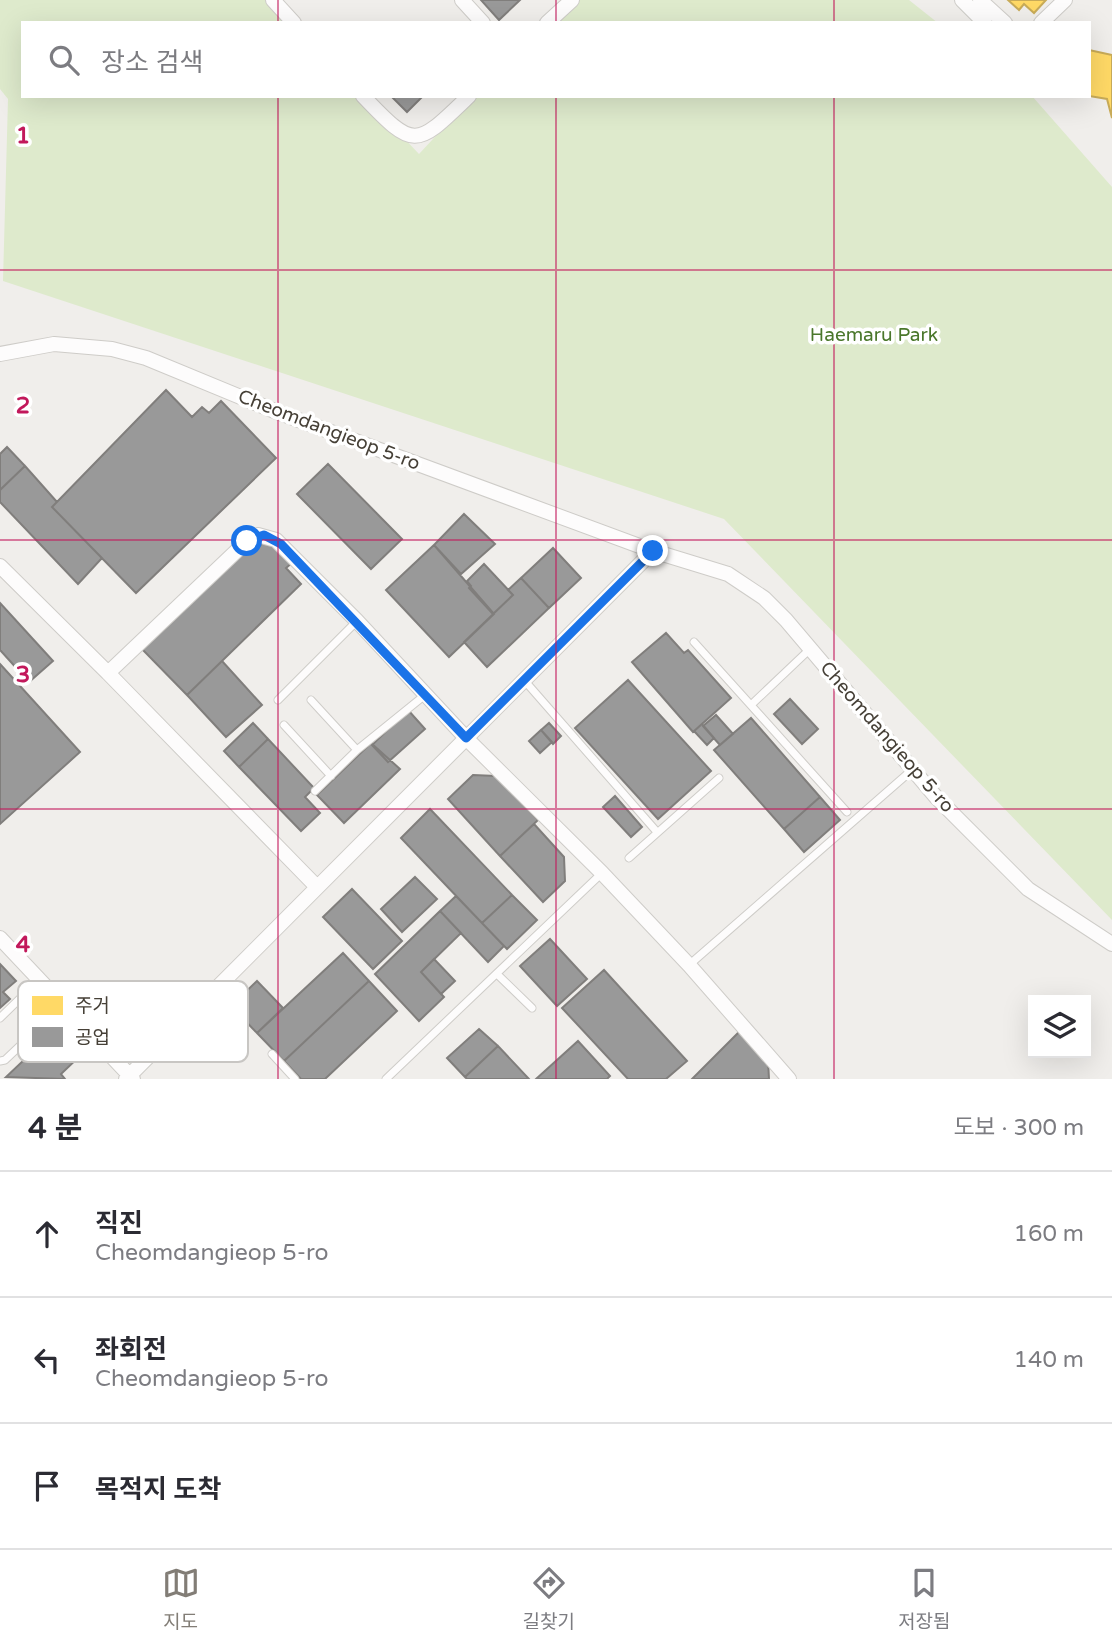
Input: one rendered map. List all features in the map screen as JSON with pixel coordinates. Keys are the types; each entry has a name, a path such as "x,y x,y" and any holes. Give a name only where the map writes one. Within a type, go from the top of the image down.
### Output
{"street":[{"path":"273,0 292,21"},
{"path":"462,0 481,21"},
{"path":"549,21 572,0"},
{"path":"962,0 983,21"},
{"path":"980,0 1003,21"},
{"path":"1043,21 1065,0"},
{"path":"365,98 396,131 412,136 436,128 467,98"},
{"name":"Cheomdangieop 5-ro","path":"0,355 54,344 111,349 146,358 277,412 653,551 728,574 745,584 779,613 912,770 1028,889 1112,944"},
{"path":"108,673 239,548 258,535 276,540 357,621 466,738 602,873 689,965 789,1079"},
{"path":"225,981 653,551"},
{"path":"1,569 108,673 317,887"},
{"path":"0,938 39,980"},
{"path":"116,1062 130,1078 146,1062"}],"lane":[{"path":"278,700 357,621"},
{"path":"694,642 847,812"},
{"path":"751,705 810,649"},
{"path":"524,680 657,831"},
{"path":"316,791 357,750 425,695"},
{"path":"311,699 357,750"},
{"path":"284,725 331,775"},
{"path":"689,965 912,770"},
{"path":"629,858 719,778"},
{"path":"386,1079 602,873"},
{"path":"498,975 531,1007"},
{"path":"0,1018 18,1000"},
{"path":"0,1060 5,1060 18,1047"},
{"path":"271,1054 295,1079"}],"green space":[{"name":"Haemaru Park","path":"0,0 274,0 293,21 21,21 21,98 366,98 419,154 471,98 1034,98 1112,187 1112,920 724,519 3,281 8,99 0,89"},
{"path":"574,0 909,0 935,21 550,21"}],"building: 주거":[{"path":"1008,0 1046,0 1034,13 1024,4 1019,10"},
{"path":"1091,50 1112,55 1112,118 1107,99 1091,96"}],"building: 공업":[{"path":"481,0 520,0 499,20"},
{"path":"393,98 421,98 407,112"},
{"path":"166,390 192,417 202,407 209,413 221,401 276,458 136,593 52,507"},
{"path":"7,447 25,466 0,490 0,454"},
{"path":"328,464 402,539 371,569 297,494"},
{"path":"25,466 57,502 52,507 102,558 78,584 0,502 0,490"},
{"path":"464,514 495,544 461,574 434,545"},
{"path":"268,538 292,563 286,568 301,584 187,695 141,648 245,548 251,554"},
{"path":"434,545 494,614 449,657 386,590"},
{"path":"553,548 581,578 549,608 521,578"},
{"path":"484,564 513,595 493,614 469,588 471,586 467,581"},
{"path":"521,578 549,608 487,667 464,642 513,595 508,590"},
{"path":"0,603 53,661 29,682 0,650"},
{"path":"666,633 684,653 688,650 731,698 693,732 632,662"},
{"path":"222,661 262,705 226,737 187,695"},
{"path":"0,664 80,752 0,824"},
{"path":"628,680 711,771 658,819 575,728"},
{"path":"790,699 818,729 802,744 774,714"},
{"path":"408,710 425,729 388,762 372,745"},
{"path":"716,715 733,734 720,745 703,726"},
{"path":"751,718 820,797 784,829 714,750"},
{"path":"253,723 268,739 239,767 224,751"},
{"path":"549,723 561,736 553,744 541,730"},
{"path":"702,724 714,738 707,745 694,731"},
{"path":"541,730 552,742 540,753 529,741"},
{"path":"268,739 314,788 305,797 320,813 301,831 239,767"},
{"path":"371,743 400,769 344,823 317,795"},
{"path":"473,775 496,776 538,820 500,856 448,799"},
{"path":"615,796 642,827 631,837 603,807"},
{"path":"820,797 840,820 804,852 784,829"},
{"path":"430,809 512,895 482,923 401,838"},
{"path":"534,824 564,857 565,881 543,902 500,856"},
{"path":"415,877 437,899 402,932 381,909"},
{"path":"352,889 402,941 373,969 323,917"},
{"path":"512,895 537,920 507,949 482,923"},
{"path":"456,896 504,946 488,962 440,911"},
{"path":"440,911 461,933 421,972 444,997 419,1021 375,974"},
{"path":"550,939 587,979 557,1006 520,966"},
{"path":"343,953 369,981 284,1061 257,1033"},
{"path":"434,959 455,981 441,994 421,972"},
{"path":"0,964 16,981 3,992 10,999 0,1008"},
{"path":"604,970 687,1061 666,1079 628,1079 562,1008"},
{"path":"257,981 283,1008 257,1033 248,1024 248,990"},
{"path":"369,981 397,1011 325,1079 301,1079 284,1061"},
{"path":"479,1029 498,1046 465,1077 447,1058"},
{"path":"739,1032 768,1060 769,1079 692,1079"},
{"path":"578,1041 610,1076 607,1079 536,1079"},
{"path":"498,1046 529,1079 465,1077"},
{"path":"22,1062 74,1062 61,1074 65,1079 6,1077"}],"route":[{"path":"247,541 254,536 264,535 281,544 466,738 653,551"}]}
